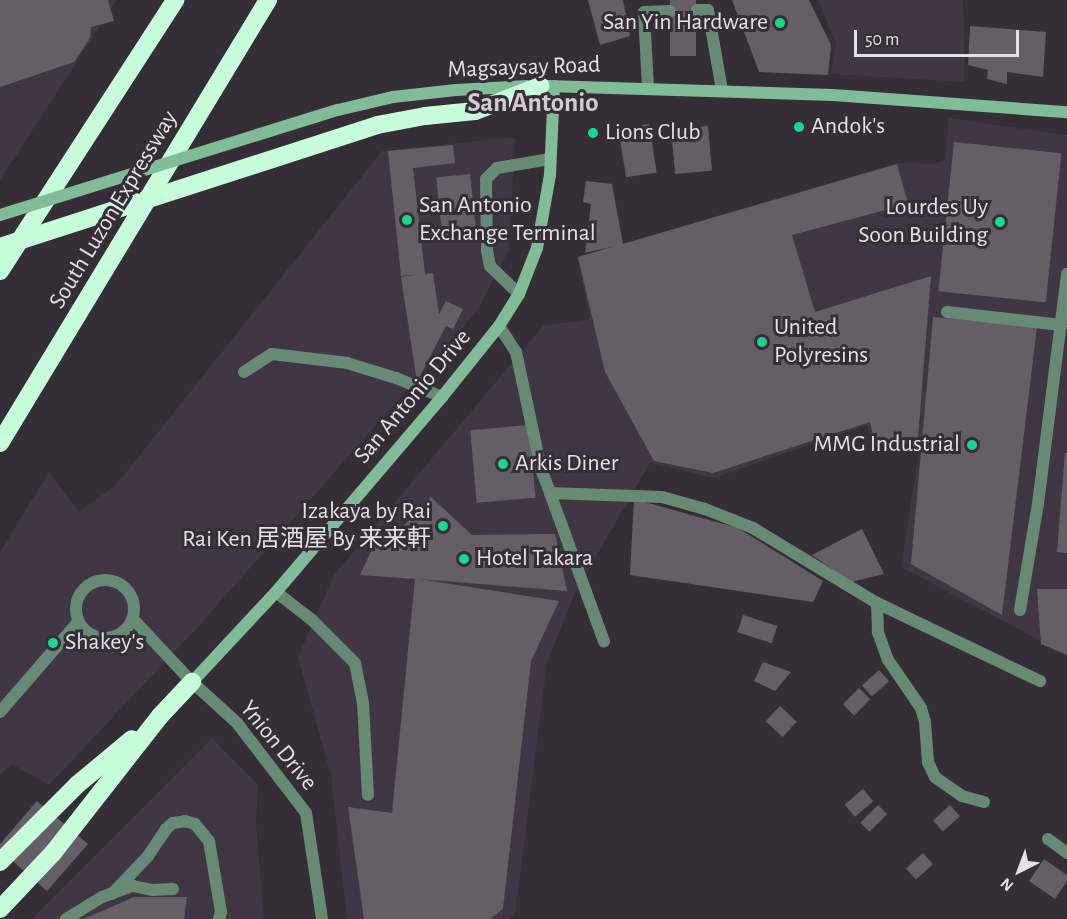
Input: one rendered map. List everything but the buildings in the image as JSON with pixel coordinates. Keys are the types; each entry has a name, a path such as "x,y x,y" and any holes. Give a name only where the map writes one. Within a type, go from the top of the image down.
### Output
{"highway":[{"path":"0,271 175,0"},
{"name":"South Luzon Expressway","path":"0,443 268,0"},
{"path":"0,247 377,126 425,116 475,111 547,86"},
{"path":"0,909 53,853 160,716 192,682"},
{"path":"0,862 78,784 160,716"}],"main road":[{"name":"Magsaysay Road","path":"0,215 338,110 393,97 456,90 547,86 648,87 833,95 1067,112"},
{"name":"San Antonio Drive","path":"192,682 276,592 442,397 499,327 519,294 537,248 550,175 547,86"}],"street":[{"path":"697,10 708,10 723,90"},
{"path":"648,87 644,12 670,11"},
{"path":"519,294 490,266 486,179 497,168 550,159"},
{"path":"1020,610 1038,504 1067,274"},
{"path":"946,312 1060,326"},
{"path":"499,327 516,351 541,469 604,640"},
{"path":"244,372 272,354 346,363 396,378 442,397"},
{"path":"550,493 662,497 705,509 753,528 877,603 1040,681"},
{"path":"103,579 112,580 128,591 133,600 133,619 120,634 101,638 92,636 78,622 75,613 79,594 93,582 103,579"},
{"path":"276,592 312,620 355,663 363,703 368,795"},
{"path":"877,603 878,632 888,660 921,708 926,722 928,762 935,777 962,796 984,802"},
{"name":"Ynion Drive","path":"133,619 192,682 237,723 306,813 322,919"},
{"path":"0,712 78,622"},
{"path":"112,894 148,856 166,829 173,823 185,821 195,824 209,841 221,912 219,919"},
{"path":"1048,839 1066,849"},
{"path":"66,919 112,894 133,886 152,890 173,889"}],"shaded area":[{"path":"0,0 117,0 0,180"},
{"path":"818,0 963,0 965,82 831,74 836,43"},
{"path":"949,118 1067,135 1067,655 901,567 921,438 873,445 867,425 714,478 650,463 575,593 547,663 515,915 510,919 347,919 331,776 298,657 334,575 543,326 590,319 577,257 897,163 934,164 945,160"},
{"path":"515,137 509,250 477,311 197,628 49,785 12,764 0,775 0,552 49,472 79,512 116,485 382,151"},
{"path":"212,738 258,785 256,824 264,919 32,919"}],"place":[{"name":"San Yin Hardware","path":"780,23"},
{"name":"Andok's","path":"799,127"},
{"name":"Lions Club","path":"593,133"},
{"name":"San Antonio Exchange Terminal","path":"407,220"},
{"name":"Lourdes Uy Soon Building","path":"1000,222"},
{"name":"United Polyresins","path":"762,342"},
{"name":"MMG Industrial","path":"972,445"},
{"name":"Arkis Diner","path":"503,464"},
{"name":"Izakaya by Rai Rai Ken 居酒屋 By 来来軒","path":"443,526"},
{"name":"Hotel Takara","path":"464,559"},
{"name":"Shakey's","path":"53,643"}],"district":[{"name":"San Antonio","path":"533,103"}]}
